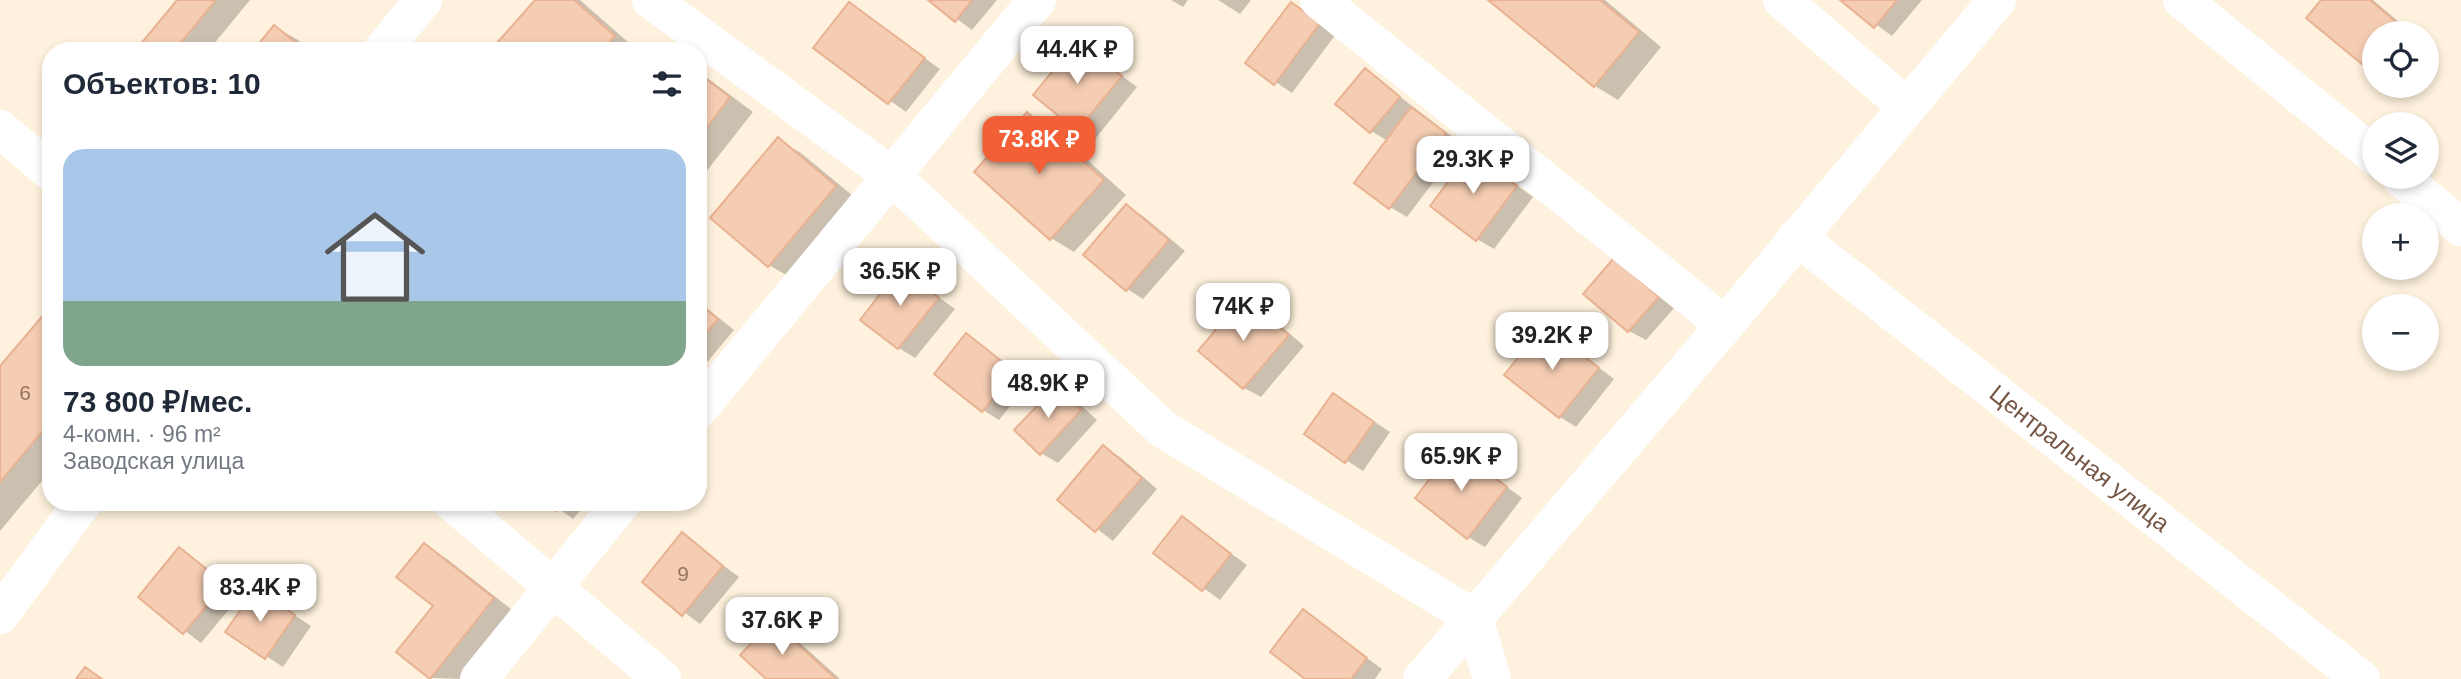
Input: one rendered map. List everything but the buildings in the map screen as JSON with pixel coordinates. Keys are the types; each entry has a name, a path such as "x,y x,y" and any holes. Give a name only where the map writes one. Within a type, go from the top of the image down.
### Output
{"street":[{"path":"390,42 423,0"},
{"path":"651,0 892,176 1163,429 1474,618 1492,679"},
{"path":"707,399 1037,0"},
{"path":"1319,0 1726,325"},
{"path":"1782,0 1907,107"},
{"path":"1422,679 1726,325 1997,0"},
{"path":"2182,0 2362,145"},
{"path":"0,129 42,164"},
{"path":"2415,189 2461,227"},
{"name":"Центральная улица","path":"1797,237 2361,679"},
{"path":"0,615 76,511"},
{"path":"463,511 662,679"},
{"path":"479,679 615,511"}]}
